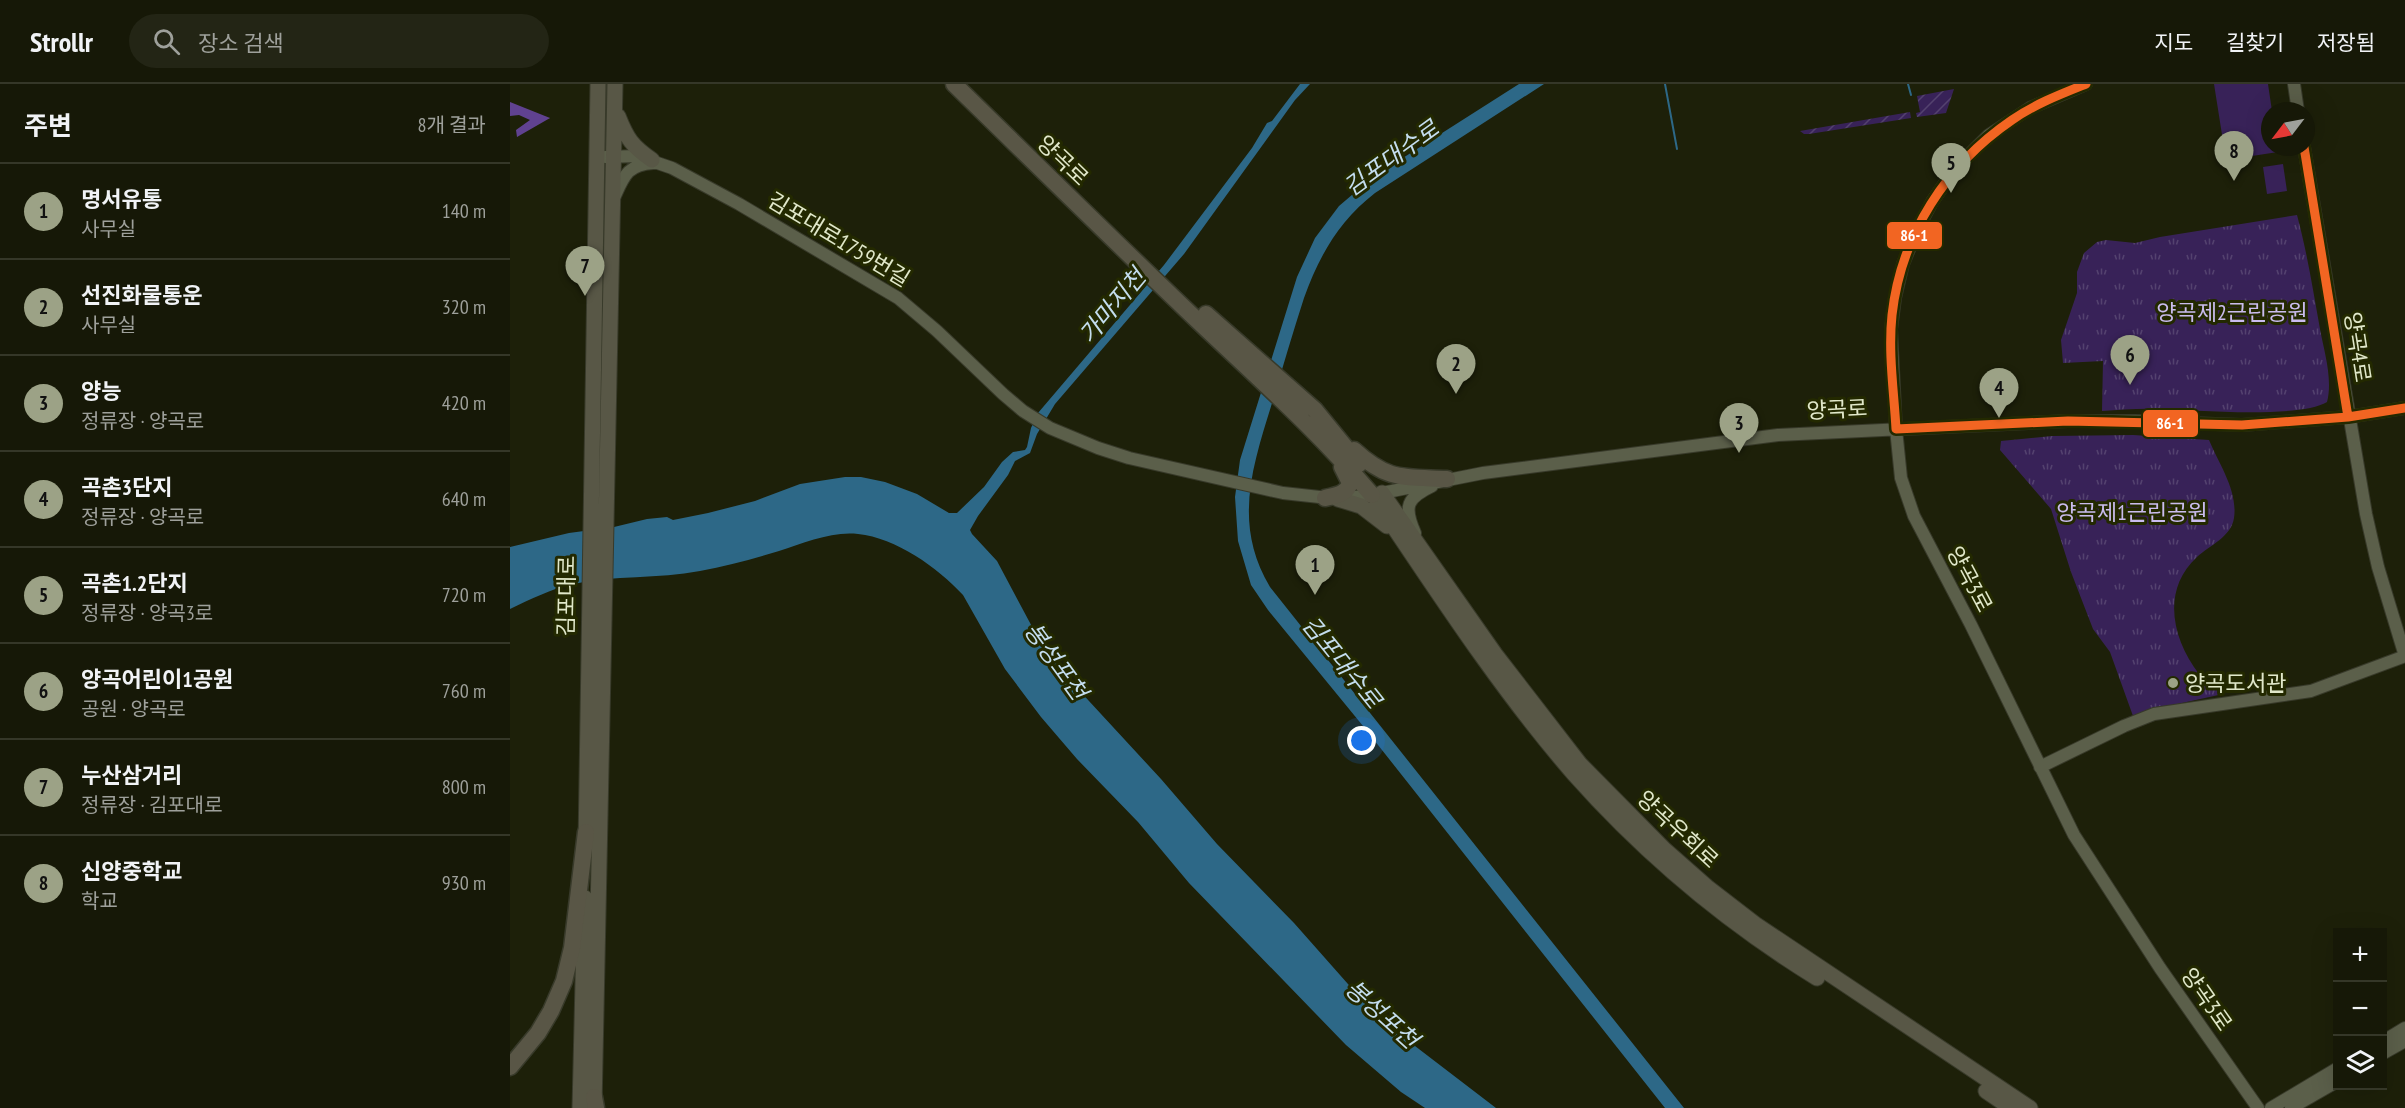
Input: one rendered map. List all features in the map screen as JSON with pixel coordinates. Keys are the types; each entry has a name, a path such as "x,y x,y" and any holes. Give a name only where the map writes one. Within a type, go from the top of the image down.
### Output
{"highway":[{"name":"양곡로","path":"954,84 1144,264"},
{"name":"양곡로","path":"965,84 1144,264"},
{"path":"1144,264 1294,400 1327,443 1377,494"},
{"path":"1294,400 1315,410 1372,466 1384,473 1447,479"},
{"path":"1315,410 1377,494"},
{"path":"1327,443 1350,483 1343,493 1331,498"},
{"path":"510,1067 538,1033 564,981 572,948 586,832"}],"main road":[{"name":"김포대로","path":"595,1104 597,607 590,508 598,84"},
{"path":"597,607 608,509 615,84"},
{"path":"598,119 615,113"},
{"path":"615,113 628,140 656,161"},
{"path":"594,290 612,291"},
{"name":"양곡우회로","path":"1377,494 1403,541 1490,666 1559,756 1593,794 1664,865 1755,938 1846,996 2011,1108"},
{"name":"양곡우회로","path":"1377,494 1427,555 1495,654 1580,764 1665,850 1707,887 1755,924 2030,1108"},
{"path":"1331,498 1361,506 1403,541"},
{"name":"김포대로","path":"580,1108 586,832 597,607"}],"street":[{"name":"양곡3로","path":"2086,84 2030,108 1989,135 1954,170 1923,217 1903,264 1893,314 1896,429 1901,478 1909,506 1971,625 2081,848 2258,1108"},
{"path":"2294,84 2297,102"},
{"name":"김포대로1759번길","path":"597,157 637,156 656,161 739,204 898,298 937,331 1003,394 1028,415 1050,428 1129,458 1255,487 1331,498"},
{"name":"양곡4로","path":"2305,156 2348,417 2372,543 2405,656"},
{"path":"614,199 623,179 632,168 656,161"},
{"name":"양곡로","path":"1377,494 1447,479 1778,435 2068,421 2135,420 2242,425 2348,417 2405,408"},
{"path":"1427,555 1408,518 1408,507 1411,499 1422,491 1447,479"},
{"path":"1331,498 1377,494"},
{"path":"2040,767 2154,714 2311,691 2405,656"},
{"path":"2387,1038 2405,1028"},
{"path":"2387,1051 2405,1041"},
{"path":"2271,1108 2333,1070"},
{"path":"2291,1108 2333,1083"}],"green space":[{"path":"2214,84 2268,84 2271,102 2261,102 2261,155 2226,160"},
{"path":"1954,89 1946,113 1917,117 1916,113 1920,112 1917,96"},
{"path":"510,102 550,118 517,137 516,130 530,120 519,115 510,116"},
{"path":"1910,112 1911,118 1809,134 1800,131"},
{"path":"2283,164 2287,191 2267,194 2263,167"},
{"name":"양곡제2근린공원","path":"2297,215 2327,365 2329,393 2327,402 2313,407 2271,412 2151,409 2102,411 2103,361 2063,363 2061,340 2077,293 2077,272 2084,253 2097,242 2106,240 2135,243"},
{"name":"양곡제1근린공원","path":"2133,435 2209,440 2230,488 2234,518 2224,536 2197,557 2186,570 2178,584 2174,615 2182,646 2190,660 2201,677 2223,694 2133,716 2110,652 2093,629 2071,572 2051,509 2000,450 2001,441 2052,436"}],"water":[{"path":"1300,84 1310,84 1295,100 1184,254 1055,404 1037,434 1030,453 1015,461 970,530 997,561 1037,636 1065,675 1161,779 1217,844 1294,923 1363,1001 1398,1033 1496,1108 1425,1108 1401,1092 1346,1045 1189,883 1138,822 1077,759 1041,717 1005,669 963,595 928,564 901,548 872,537 838,534 818,538 750,560 700,571 604,579 573,584 549,591 510,609 510,547 569,533 614,527 647,519 667,517 673,520 708,513 755,501 800,484 845,477 861,477 885,482 917,494 949,513 957,513 984,487 1002,462 1013,452 1025,450 1038,413 1164,265 1252,148 1267,123 1272,121"},
{"path":"1519,84 1544,84 1375,193 1351,215 1332,240 1316,268 1304,298 1259,448 1250,494 1249,517 1252,540 1258,563 1270,587 1684,1108 1665,1108 1363,726 1268,610 1251,585 1238,541 1235,497 1240,460 1297,277 1315,238 1339,206 1373,177"}],"waterway":[{"path":"1665,84 1677,149"},
{"path":"1908,84 1911,95"}],"transit line":[{"name":"86-1","path":"2086,84 2030,109 1988,138 1947,180 1931,204 1905,257 1892,315 1891,358 1896,429 2068,421 2242,425 2348,417 2405,408"},
{"name":"86-1","path":"2305,156 2348,417"}],"place":[{"name":"신양중학교","path":"2234,181"},
{"name":"곡촌1.2단지","path":"1951,193"},
{"name":"누산삼거리","path":"585,296"},
{"name":"양곡어린이1공원","path":"2130,385"},
{"name":"선진화물통운","path":"1456,394"},
{"name":"곡촌3단지","path":"1999,418"},
{"name":"양능","path":"1739,453"},
{"name":"명서유통","path":"1315,595"},
{"name":"양곡도서관","path":"2173,683"}],"water label":[{"name":"김포대수로","path":"1391,158"},
{"name":"가마지천","path":"1112,306"},
{"name":"봉성포천","path":"1056,661"},
{"name":"김포대수로","path":"1342,662"},
{"name":"봉성포천","path":"1382,1014"}]}
